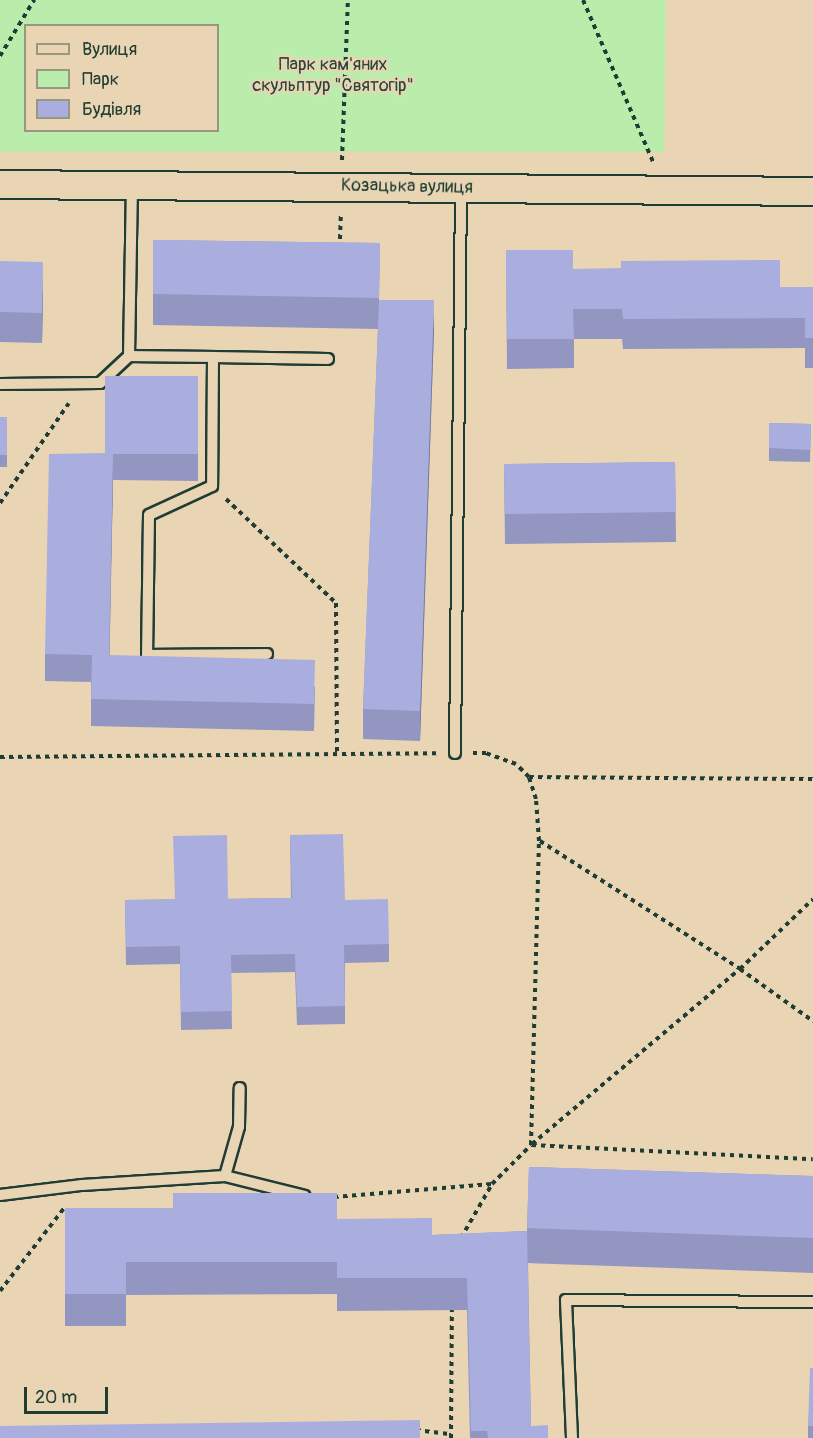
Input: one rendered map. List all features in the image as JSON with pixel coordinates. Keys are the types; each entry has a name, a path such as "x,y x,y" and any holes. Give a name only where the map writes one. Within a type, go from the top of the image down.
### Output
{"street":[{"name":"Козацька вулиця","path":"0,184 341,185 813,191"}],"lane":[{"path":"129,356 132,185"},
{"path":"455,753 461,188"},
{"path":"0,384 100,383 129,356 328,359"},
{"path":"213,357 212,486 149,515 147,655 267,654"},
{"path":"225,1176 239,1127 240,1088"},
{"path":"0,1195 82,1185 225,1176 316,1199"},
{"path":"572,1438 566,1300 813,1302"}],"path":[{"path":"0,56 34,0"},
{"path":"340,239 348,0"},
{"path":"584,0 665,189"},
{"path":"0,503 83,383"},
{"path":"212,486 336,603 337,754"},
{"path":"0,757 486,753 516,764 528,777 536,799 539,841 531,1145"},
{"path":"528,777 813,779"},
{"path":"539,841 740,969 813,1021"},
{"path":"457,1246 492,1184 531,1145 740,969 813,899"},
{"path":"531,1145 813,1159"},
{"path":"316,1199 492,1184"},
{"path":"0,1291 82,1185"},
{"path":"407,1429 451,1436 452,1304"}],"green space":[{"name":"Парк кам'яних скульптур \"Святогір\"","path":"0,0 666,0 664,152 0,152"}],"building":[{"path":"153,240 380,243 379,298 153,294"},
{"path":"506,250 573,250 573,269 621,268 621,261 780,260 780,287 813,287 813,338 805,338 805,318 623,319 622,309 573,309 574,339 507,339"},
{"path":"0,261 43,262 42,313 0,312"},
{"path":"379,300 434,300 420,711 363,709"},
{"path":"105,376 198,376 198,454 113,454 109,655 315,660 314,704 91,699 92,655 45,654 49,454 105,453"},
{"path":"0,417 7,417 7,455 0,455"},
{"path":"769,423 811,424 810,450 769,448"},
{"path":"675,462 676,512 505,514 504,464"},
{"path":"343,834 345,900 388,899 389,944 344,945 345,1006 297,1007 295,954 231,955 232,1011 181,1012 180,946 126,947 125,900 175,899 173,836 227,835 228,899 292,898 290,835"},
{"path":"529,1167 813,1176 813,1238 527,1228"},
{"path":"173,1193 337,1193 337,1219 432,1218 432,1235 527,1231 531,1426 548,1425 548,1438 488,1438 487,1431 471,1431 467,1278 337,1278 337,1262 126,1262 126,1294 65,1294 65,1208 173,1208"},
{"path":"810,1368 813,1368 813,1426 808,1426"},
{"path":"420,1420 420,1438 0,1438 0,1426"}]}
